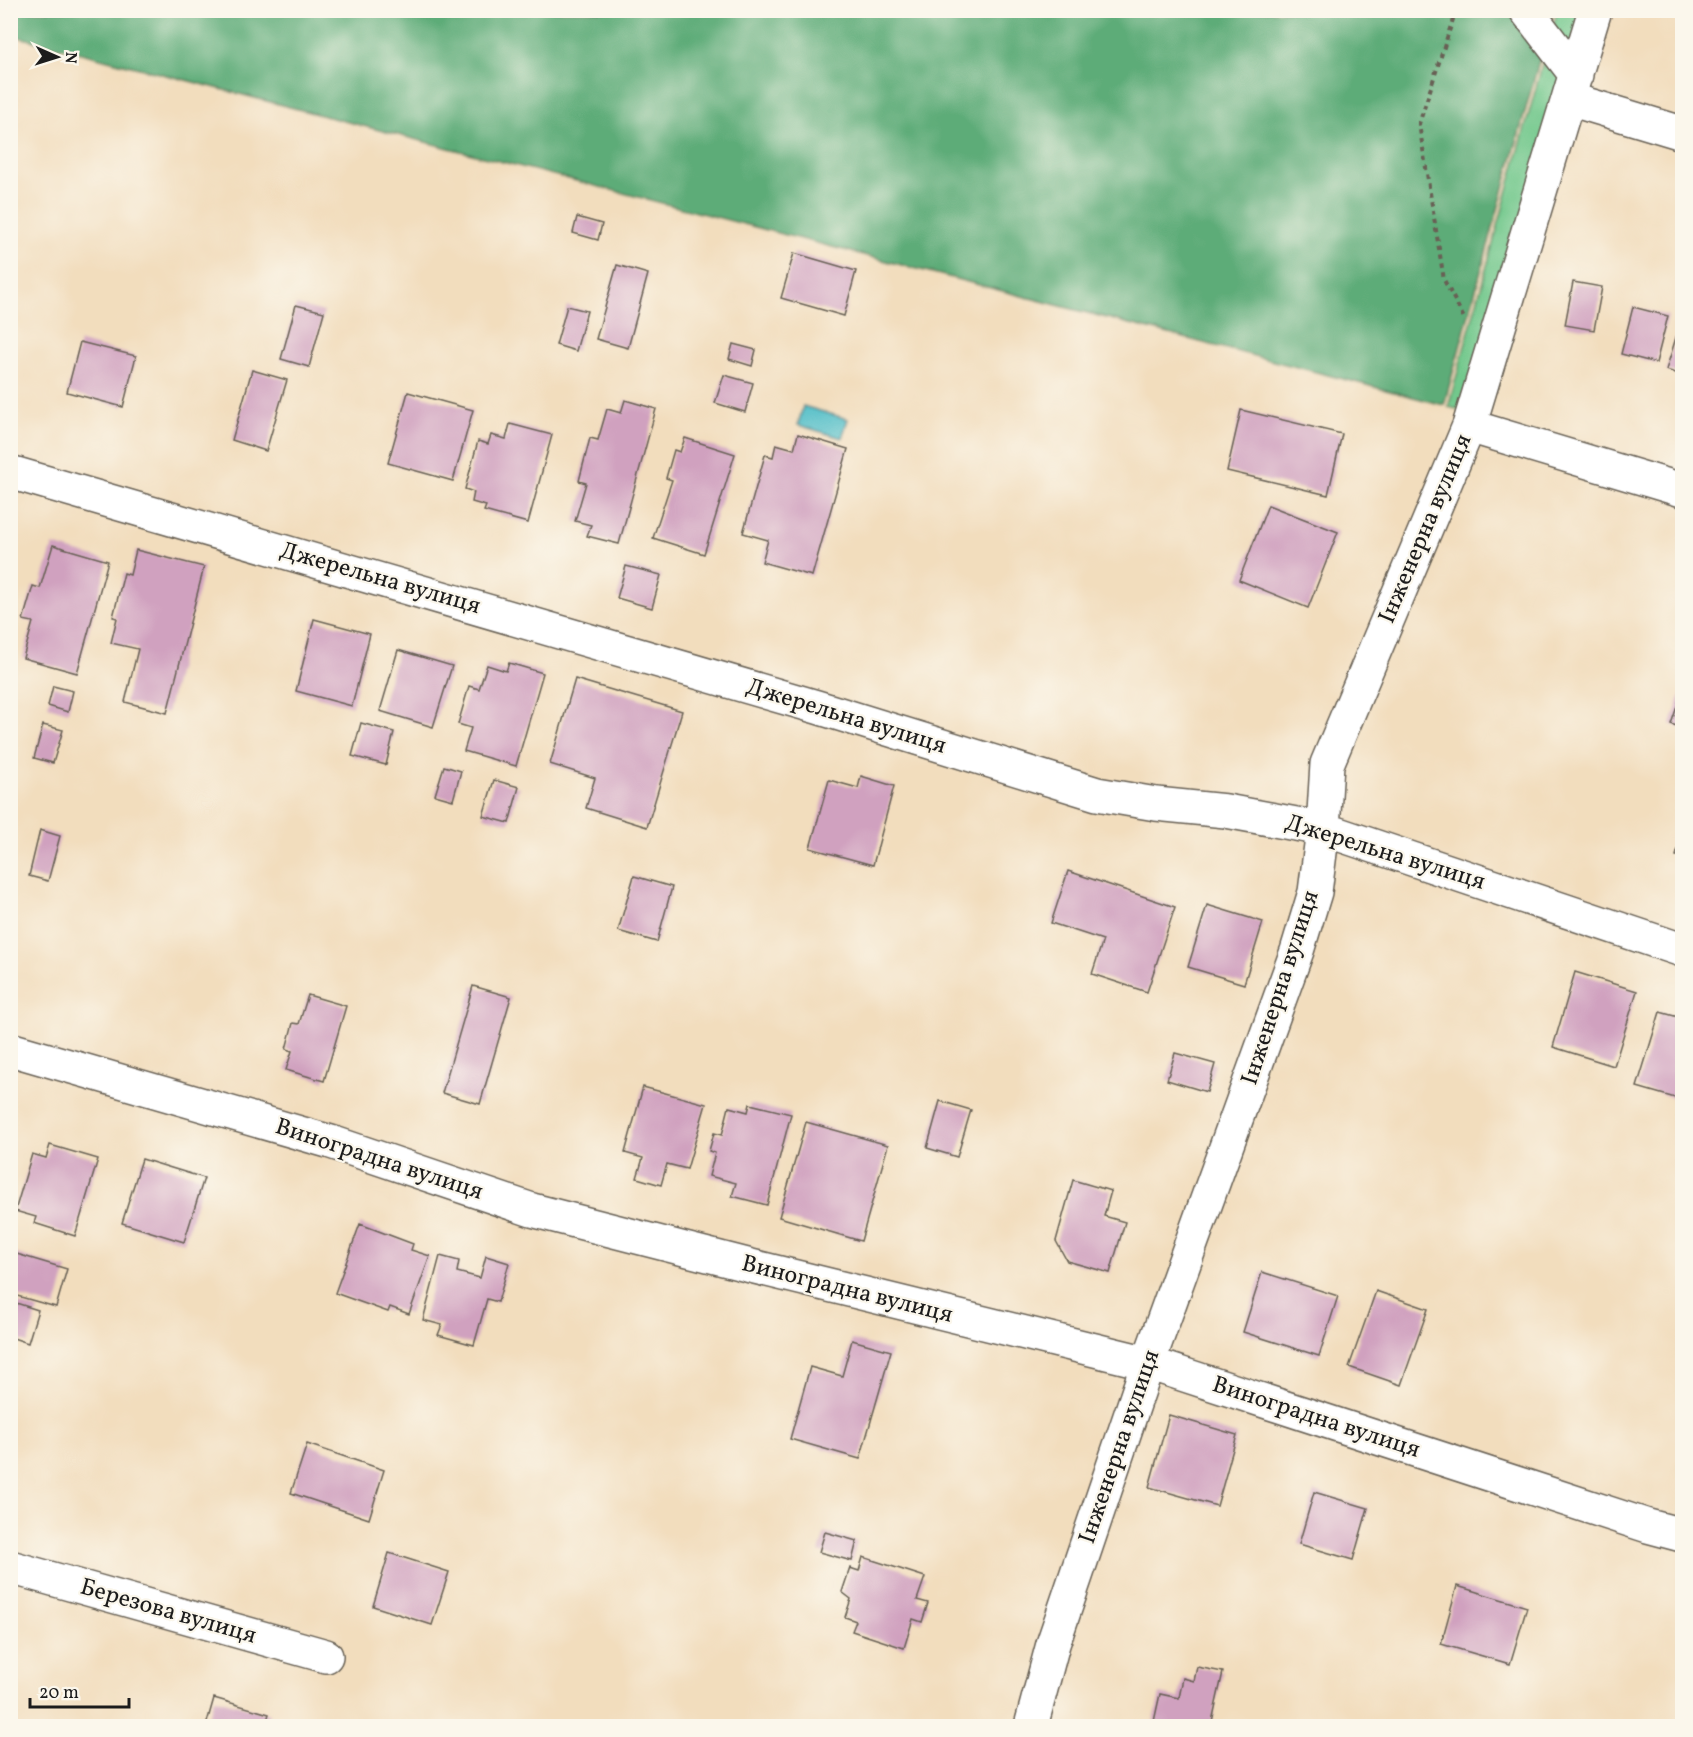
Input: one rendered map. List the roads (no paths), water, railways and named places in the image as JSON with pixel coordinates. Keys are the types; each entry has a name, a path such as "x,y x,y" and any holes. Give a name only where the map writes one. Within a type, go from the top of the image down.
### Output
{"street":[{"path":"1527,10 1572,87 1683,133"},
{"name":"Інженерна вулиця","path":"1031,1726 1053,1644 1148,1364 1298,951 1315,892 1323,829 1327,764 1469,426 1595,10"},
{"path":"1469,426 1683,490"},
{"name":"Джерельна вулиця","path":"10,472 806,704 1097,794 1156,804 1226,811 1323,829 1683,950"},
{"name":"Виноградна вулиця","path":"10,1048 331,1142 532,1210 1148,1364 1648,1526 1683,1535"},
{"name":"Березова вулиця","path":"10,1567 326,1656"}],"water":[{"path":"803,406 848,419 842,438 798,425"}]}
